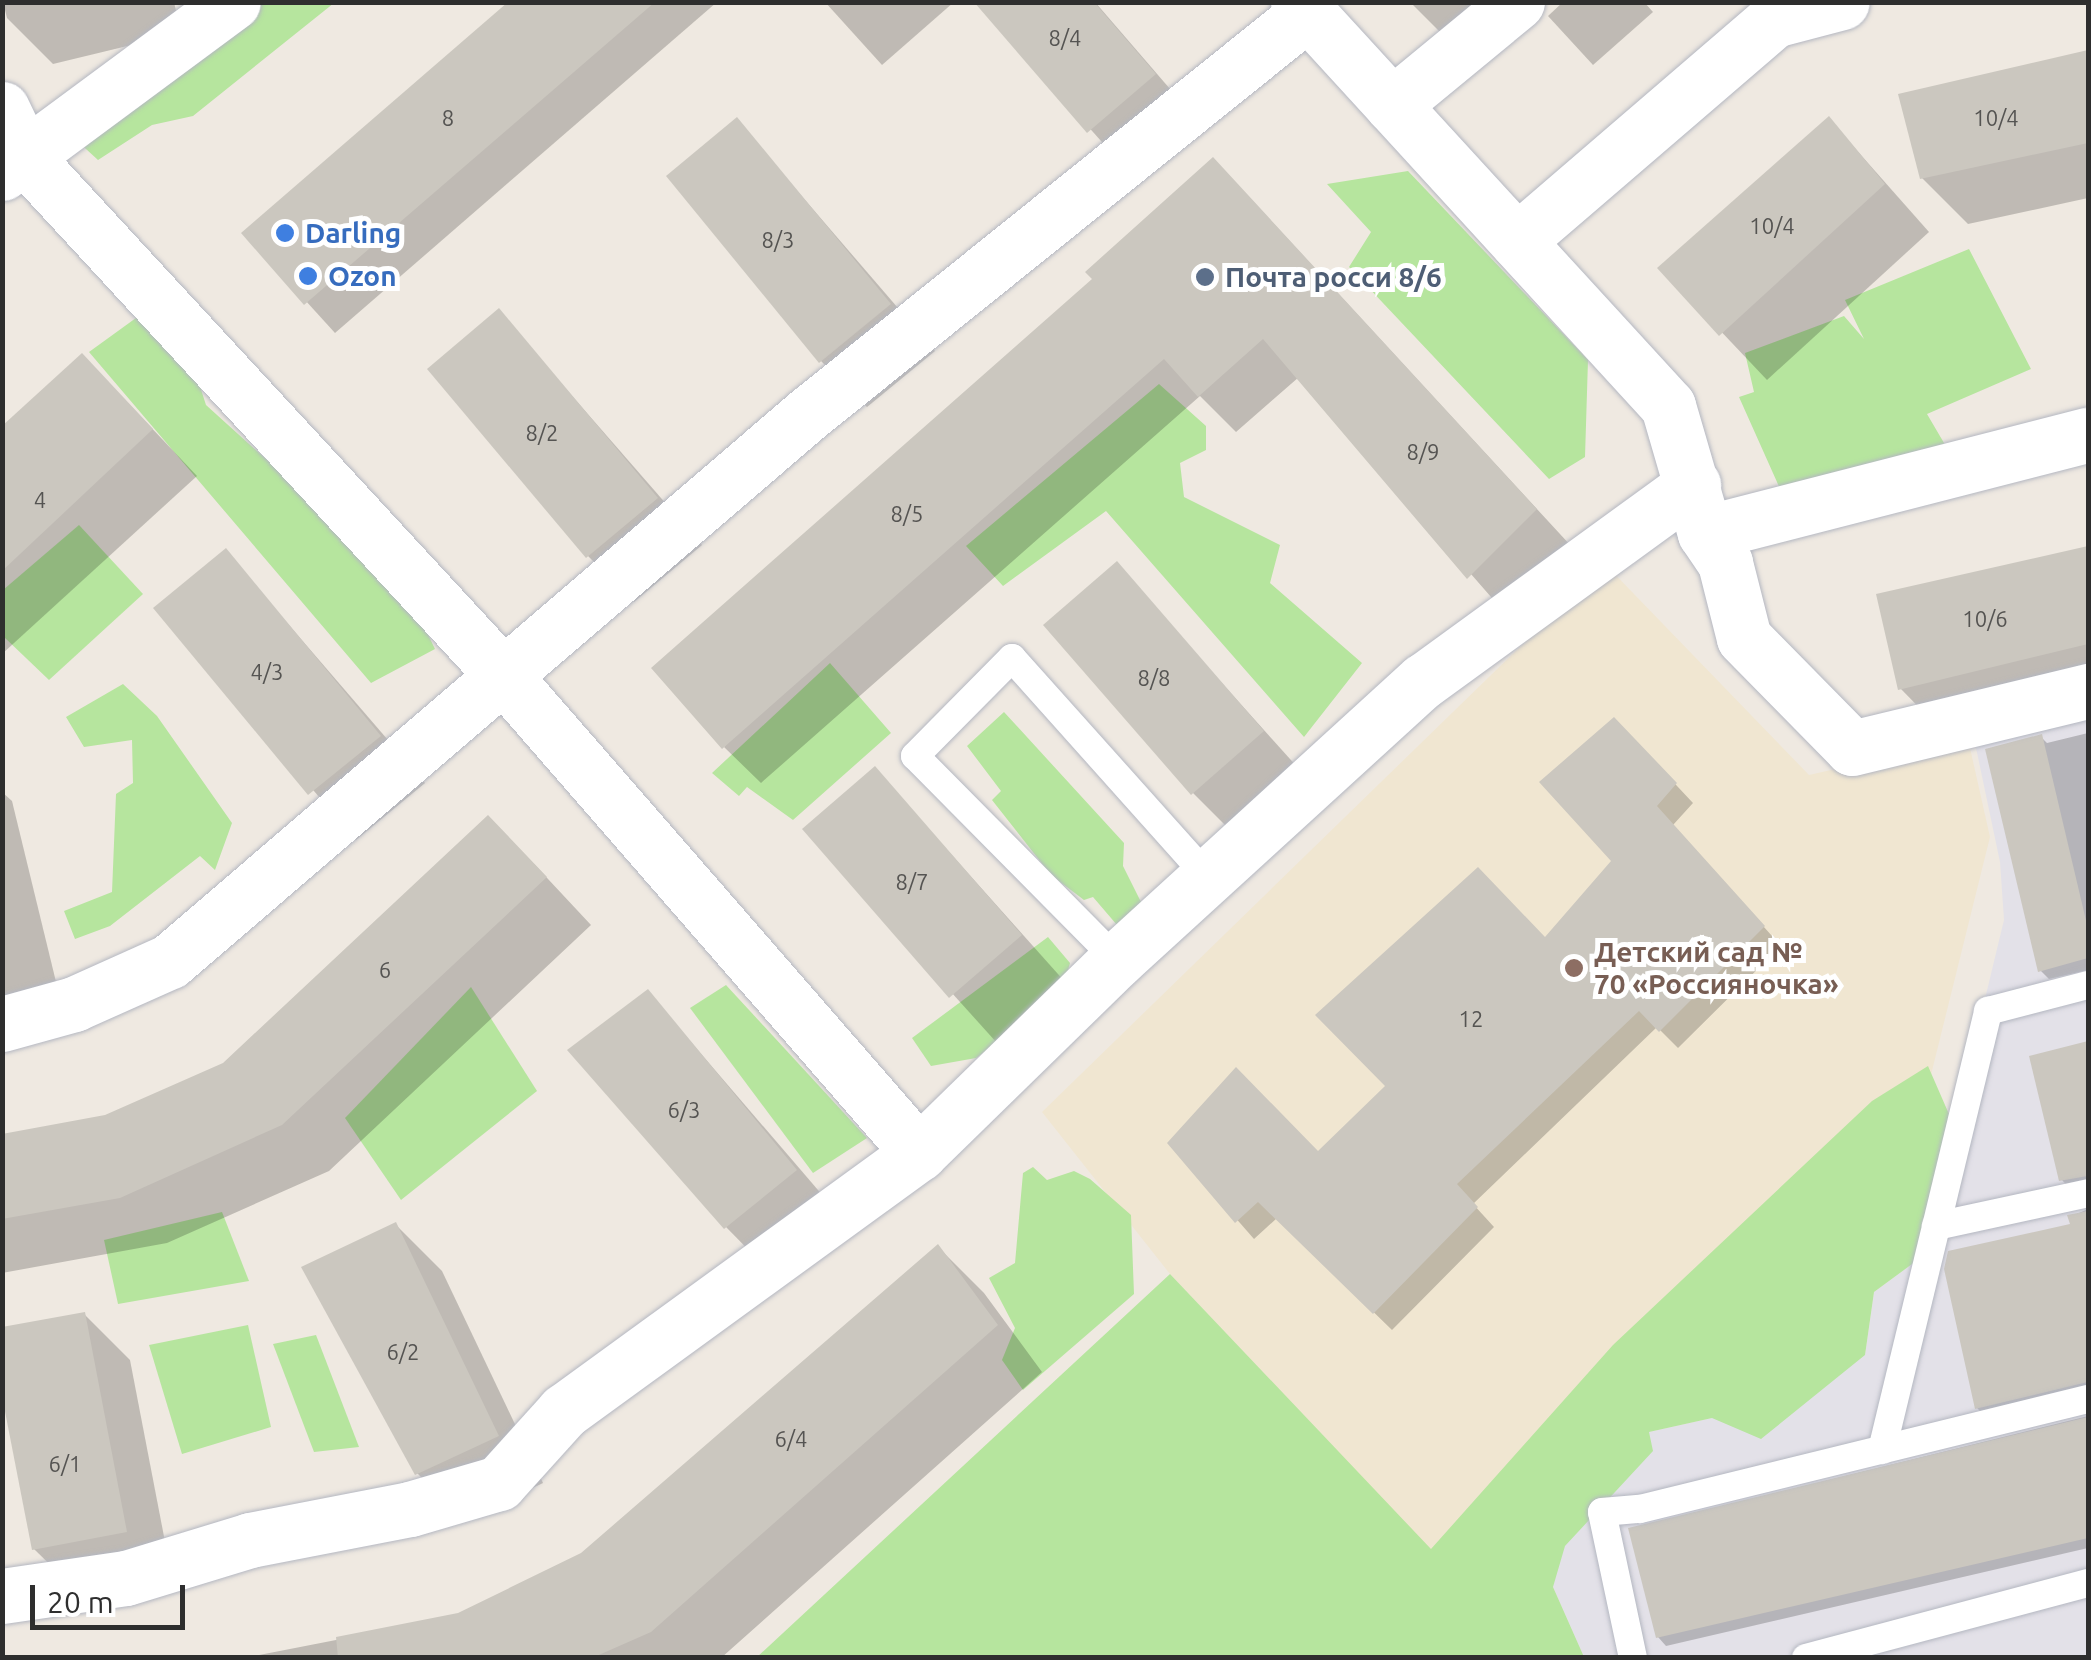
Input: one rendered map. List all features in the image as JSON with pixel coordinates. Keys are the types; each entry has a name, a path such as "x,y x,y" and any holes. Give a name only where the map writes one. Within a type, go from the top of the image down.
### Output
{"street":[{"path":"1392,105 1518,2"},
{"path":"1517,241 1774,20 1842,2"},
{"path":"14,165 225,6"},
{"path":"2,1024 74,1004 170,961 809,413 1302,8 1668,406 1699,509 1725,563 1744,638 1852,748 2088,691"},
{"path":"2,108 14,165 502,674 919,1153"},
{"path":"2,1596 126,1578 250,1540 410,1509 499,1483 564,1411 919,1153 1117,960 1423,681 1699,509 2088,435"}],"lane":[{"path":"1117,960 915,756 1012,658 1208,877"},
{"path":"1882,1450 1988,1012 2088,986"},
{"path":"1936,1226 2088,1193"},
{"path":"1633,1658 1602,1512 1640,1509 2088,1400"},
{"path":"1806,1658 2088,1583"}],"shaded area":[{"name":"Детский сад № 70 «Россияночка»","path":"1605,564 1809,775 1968,739 1990,837 1925,1099 1440,1560 1170,1274 1042,1112"},
{"path":"2088,712 2088,1657 1584,1657 1553,1587 1565,1524 1649,1432 1712,1418 1865,1355 1874,1292 1923,1256 2004,920 2000,862 1975,743"}],"green space":[{"path":"241,3 334,3 193,116 152,125 98,160 74,138"},
{"path":"1408,171 1588,360 1585,457 1549,479 1349,267 1371,232 1327,184"},
{"path":"1969,249 2031,369 1927,414 1954,460 1785,500 1739,397 1754,392 1745,353 1844,316 1864,339 1845,300"},
{"path":"147,310 196,374 206,405 403,583 435,649 371,683 89,352"},
{"path":"1159,384 1206,426 1206,450 1180,463 1184,497 1280,545 1270,583 1362,663 1304,737 1106,511 1003,586 966,546"},
{"path":"79,525 143,594 49,680 3,636 3,590"},
{"path":"830,663 891,733 793,820 747,787 739,796 712,773"},
{"path":"123,684 157,716 232,823 215,870 200,856 110,926 75,939 64,911 112,892 116,794 133,783 132,740 84,747 66,717"},
{"path":"1004,712 1124,843 1123,866 1144,908 1123,932 1093,897 1084,900 1051,875 992,800 1001,791 967,746"},
{"path":"1048,937 1070,963 1061,995 976,1058 931,1066 912,1038"},
{"path":"726,985 867,1138 813,1173 690,1008"},
{"path":"471,987 537,1091 401,1200 345,1118"},
{"path":"1928,1066 1962,1144 1923,1256 1874,1292 1865,1355 1761,1439 1712,1418 1649,1432 1653,1451 1565,1546 1553,1587 1584,1657 756,1658 1170,1274 1431,1549 1613,1345 1872,1101"},
{"path":"1033,1167 1047,1180 1074,1171 1090,1179 1131,1215 1134,1294 1023,1390 1002,1360 1015,1328 989,1278 1015,1263 1023,1173"},
{"path":"222,1212 249,1281 118,1304 104,1240"},
{"path":"248,1325 271,1427 182,1454 149,1345"},
{"path":"316,1335 359,1447 314,1452 273,1344"}],"building":[{"path":"508,2 655,2 304,305 241,233"},
{"path":"974,2 1094,2 1156,74 1087,133"},
{"path":"2088,50 2088,143 1920,179 1898,94"},
{"path":"1829,116 1885,184 1719,336 1657,268"},
{"path":"737,117 891,304 819,363 666,176"},
{"path":"1213,157 1537,509 1467,579 1263,339 1198,397 1164,359 722,749 651,668 1092,279 1085,272"},
{"path":"499,308 658,498 586,558 427,369"},
{"path":"82,353 153,429 2,571 2,426"},
{"path":"2088,546 2088,644 1898,690 1876,594"},
{"path":"226,548 381,736 308,795 153,608"},
{"path":"1117,561 1264,731 1191,795 1043,625"},
{"path":"1614,717 1677,783 1657,806 1765,926 1659,1032 1639,1011 1457,1184 1478,1207 1373,1314 1258,1202 1235,1223 1167,1143 1236,1067 1318,1151 1385,1086 1315,1015 1478,867 1545,937 1611,861 1539,782"},
{"path":"2042,734 2088,929 2088,958 2038,972 1985,749"},
{"path":"875,766 1022,935 949,998 802,829"},
{"path":"488,815 547,877 282,1125 120,1198 2,1219 2,1134 105,1115 223,1063"},
{"path":"648,989 797,1170 724,1229 567,1050"},
{"path":"2088,1041 2088,1176 2059,1181 2029,1056"},
{"path":"2088,1211 2088,1382 1975,1409 1944,1269 1948,1251 2070,1224 2067,1215"},
{"path":"396,1222 499,1436 415,1475 301,1267"},
{"path":"938,1244 998,1325 651,1632 592,1658 338,1658 336,1637 458,1613 581,1553"},
{"path":"85,1312 127,1532 32,1550 2,1396 2,1327"},
{"path":"2088,1417 2088,1538 1656,1638 1628,1528"}],"place":[{"name":"Darling","path":"285,233"},
{"name":"Ozon","path":"308,276"},
{"name":"Почта росси 8/6","path":"1205,277"},
{"name":"Детский сад № 70 «Россияночка»","path":"1574,968"}]}
